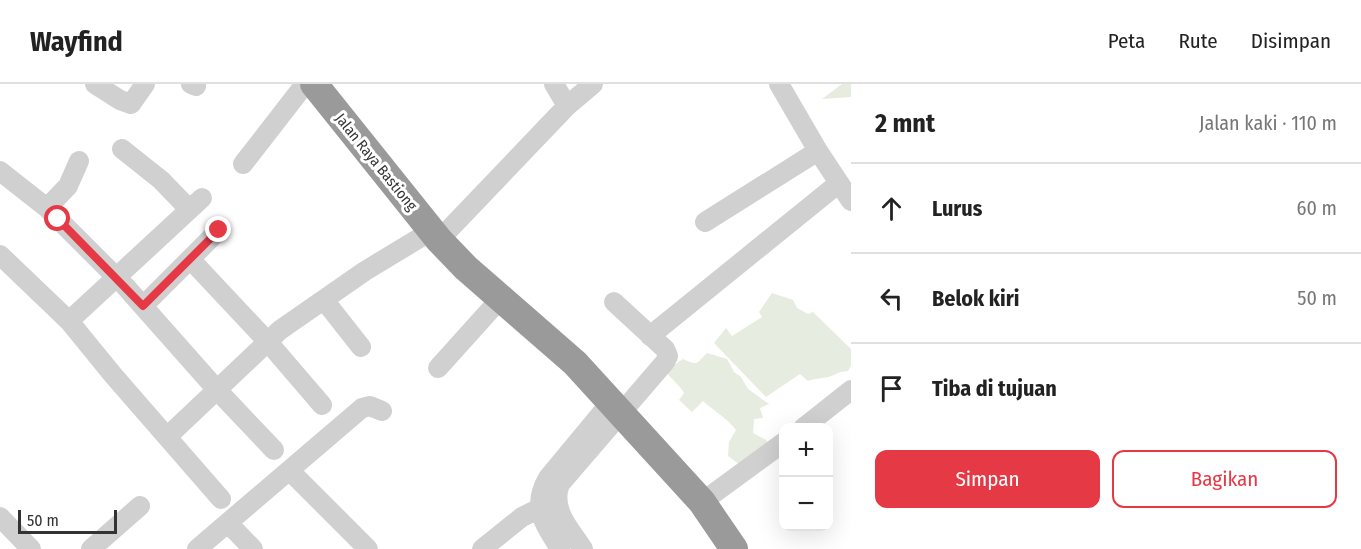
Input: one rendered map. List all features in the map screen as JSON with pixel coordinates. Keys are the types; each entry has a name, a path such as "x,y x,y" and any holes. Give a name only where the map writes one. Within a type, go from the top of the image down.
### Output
{"highway":[{"name":"Jalan Raya Bastiong","path":"314,84 435,235 466,268 571,359 702,502 734,549"}],"street":[{"path":"95,84 120,100 131,104 146,84"},
{"path":"243,164 305,84"},
{"path":"554,84 567,106"},
{"path":"167,437 300,315 387,257 435,235 567,106 593,84"},
{"path":"779,84 818,151 851,201"},
{"path":"69,321 195,204 122,149"},
{"path":"705,222 818,151"},
{"path":"47,208 68,186 80,161"},
{"path":"0,171 47,208 117,278 274,450"},
{"path":"650,336 839,183"},
{"path":"143,306 219,230"},
{"path":"0,255 69,321 221,499"},
{"path":"190,259 268,342 322,405"},
{"path":"438,368 501,298"},
{"path":"324,300 361,347"},
{"path":"560,549 547,528 540,508 541,489 548,477 668,357 666,349 614,302"},
{"path":"809,423 851,390"},
{"path":"197,549 366,406 382,411"},
{"path":"583,549 560,514 556,494 565,476 616,408"},
{"path":"702,502 779,445"},
{"path":"290,471 368,549"},
{"path":"91,549 140,506"},
{"path":"482,549 522,518 540,508"},
{"path":"0,518 32,549"},
{"path":"228,523 253,549"}],"shaded area":[{"path":"842,84 851,84 851,97 822,99"},
{"path":"772,293 793,300 797,308 808,314 813,312 851,349 851,366 848,371 808,381 800,374 766,397 714,343 726,328 732,336 762,317 759,312"},
{"path":"707,353 727,359 748,389 769,404 760,408 763,418 754,419 753,433 766,440 770,446 743,467 728,456 729,442 736,430 703,401 692,412 679,400 684,393 665,371 683,359 696,363"}],"route":[{"path":"58,219 143,306 219,230"}]}
